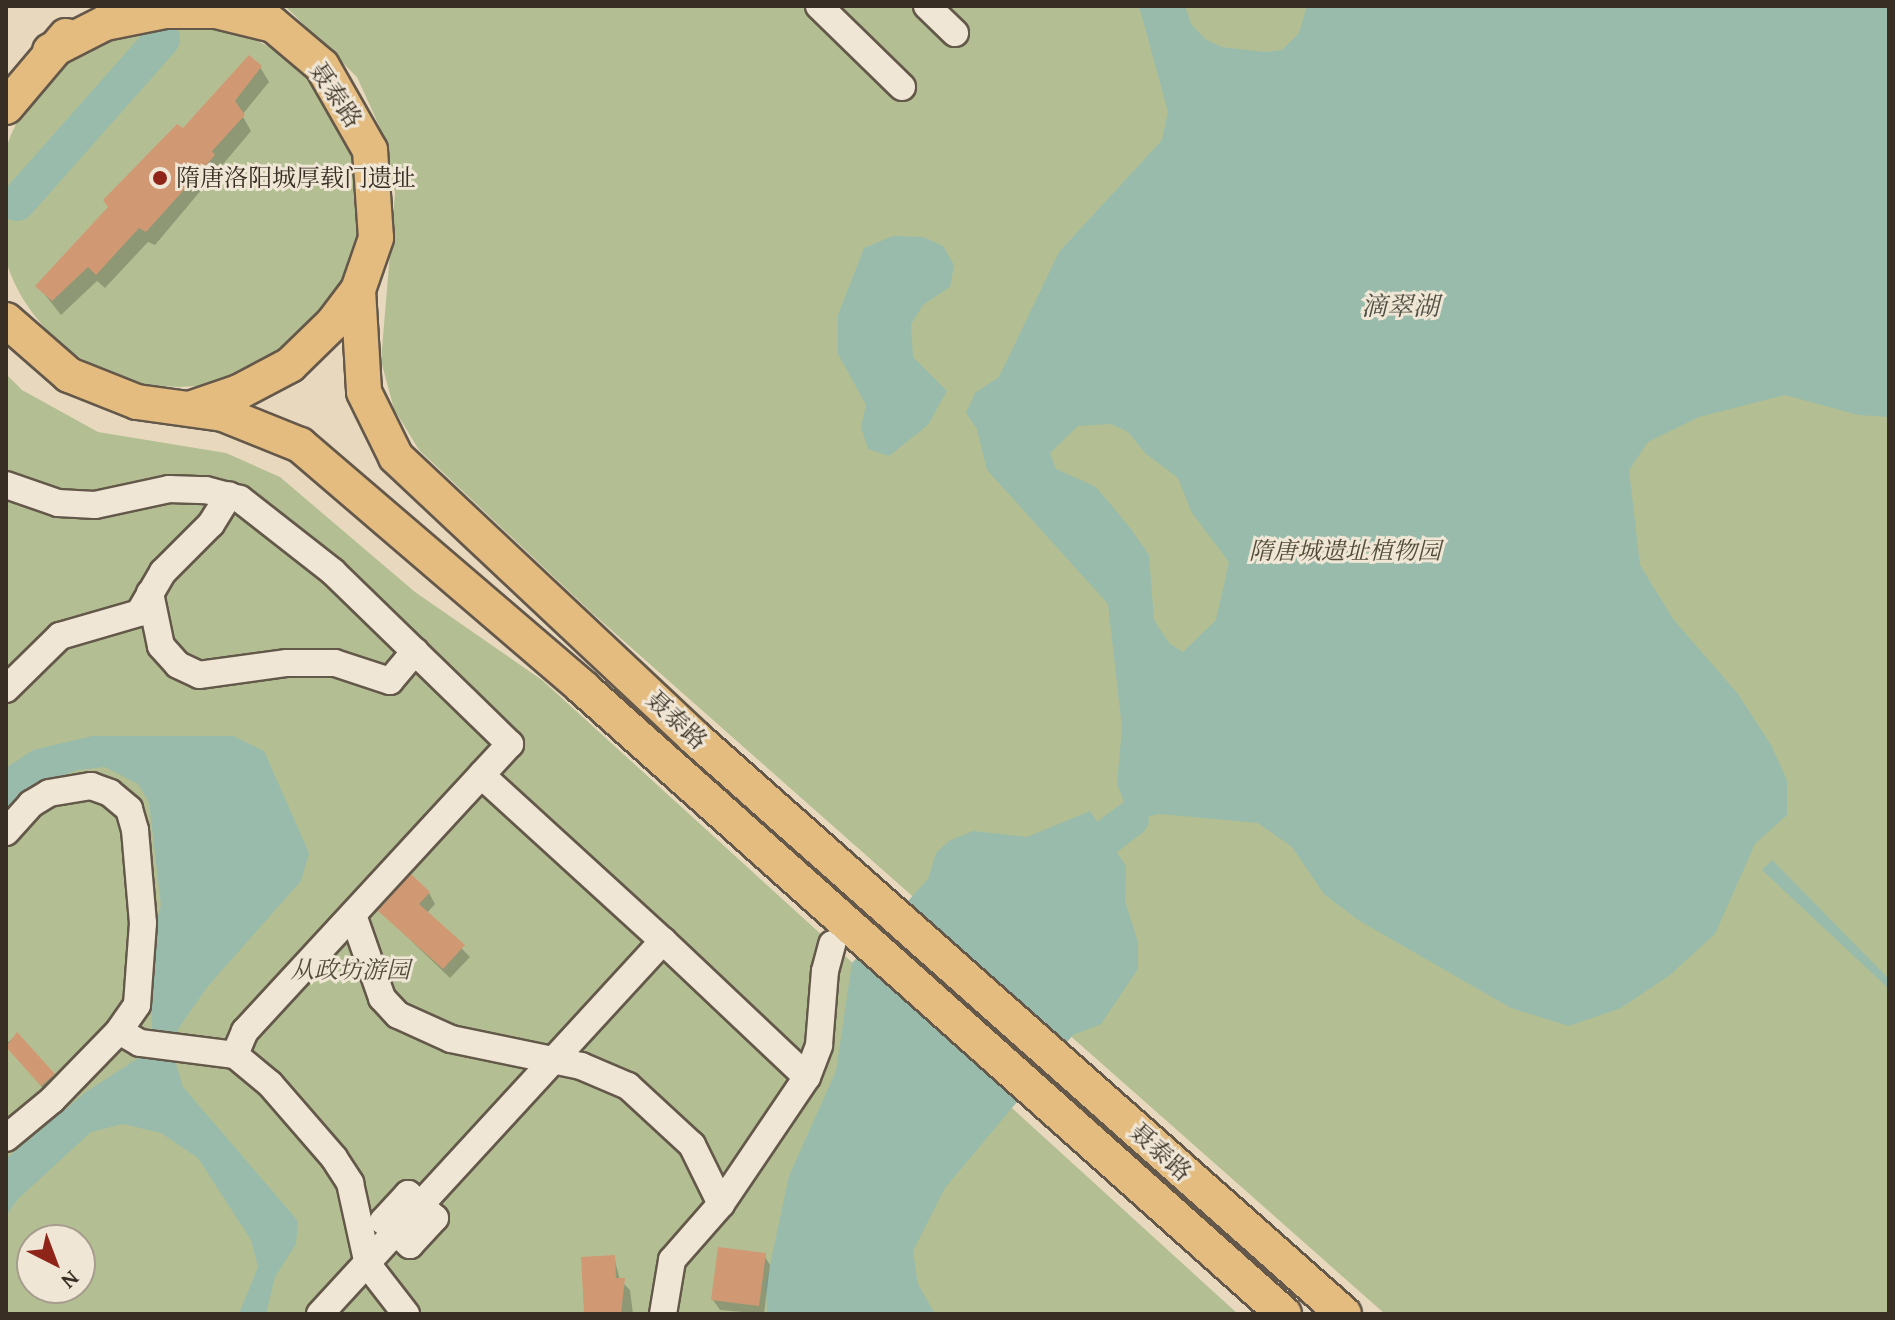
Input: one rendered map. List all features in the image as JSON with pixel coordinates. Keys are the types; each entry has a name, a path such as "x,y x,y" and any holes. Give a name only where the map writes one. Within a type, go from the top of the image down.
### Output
{"main road":[{"path":"6,107 50,51 92,6"},
{"path":"50,51 105,23 165,11 216,11 262,16"},
{"name":"聂泰路","path":"262,16 322,66 370,150 376,238 358,290 364,392 396,457 630,676 1344,1314"},
{"path":"187,409 239,392 290,365 333,323 358,290"},
{"path":"6,301 12,326"},
{"name":"聂泰路","path":"12,326 69,375 137,402 223,414 300,445 603,706 1276,1307"}],"street":[{"path":"819,6 902,87"},
{"path":"927,6 955,33"},
{"path":"6,485 58,503 95,505 169,489 229,495 281,527 510,744 245,1031 235,1055"},
{"path":"6,689 60,636 139,613 163,572 211,524 229,495"},
{"path":"150,593 161,646 178,665 199,675 287,663 335,663 390,681 415,651"},
{"path":"481,775 807,1077"},
{"path":"6,832 31,804 71,787 91,786 129,809 143,923 142,972 130,1037 6,1138"},
{"path":"353,915 382,998 398,1015 451,1039 555,1060 628,1086 663,1113 692,1145 721,1204"},
{"path":"320,1314 663,941"},
{"path":"663,1314 672,1260 721,1204 807,1077 819,1045 825,971 832,944"},
{"path":"130,1037 195,1053 235,1055 270,1084 334,1158 350,1183 368,1265 406,1314"}],"green space":[{"name":"隋唐城遗址植物园","path":"285,6 1889,6 1889,1314 1385,1314 592,613 419,450 394,409 381,361 395,193 386,141 357,77"},
{"path":"179,23 214,27 249,37 280,54 308,76 330,104 347,135 357,170 361,205 357,240 347,275 330,306 308,334 280,356 249,373 214,383 179,387 144,383 109,373 78,356 50,334 28,306 11,275 1,240 -3,205 1,170 11,135 28,104 50,76 78,54 109,37 144,27"},
{"name":"从政坊游园","path":"6,374 22,390 98,432 226,453 280,477 415,592 542,680 1238,1314 6,1314"}],"water":[{"name":"滴翠湖","path":"1139,6 1185,6 1191,24 1205,39 1221,47 1265,52 1282,50 1299,33 1307,6 1889,6 1889,417 1858,415 1785,395 1699,417 1648,442 1629,470 1640,565 1673,619 1738,694 1771,745 1787,780 1787,815 1755,844 1715,934 1670,975 1621,1008 1569,1026 1511,1008 1358,920 1324,894 1292,847 1258,823 1160,814 1131,819 1117,784 1122,728 1108,604 987,470 977,429 966,413 975,393 999,377 1059,252 1162,140 1168,112","holes":["1111,424 1128,432 1145,453 1178,478 1192,513 1229,562 1216,620 1183,652 1169,643 1154,620 1149,555 1096,487 1056,469 1050,453 1078,426"]},
{"path":"893,236 923,237 943,246 954,265 950,287 923,305 911,324 913,357 947,391 928,425 889,456 868,449 861,427 866,405 838,354 838,315 864,248"},
{"path":"93,736 233,736 264,751 309,853 301,881 208,986 178,1029 174,1057 183,1087 298,1221 296,1244 275,1277 266,1314 239,1314 258,1267 251,1240 198,1158 161,1133 123,1124 91,1132 18,1199 6,1216 6,1159 86,1092 140,1057 152,1033 150,946 161,905 149,802 138,784 105,767 78,770 41,783 17,799 6,818 6,768 33,750"},
{"path":"1090,811 1126,866 1125,901 1138,942 1138,969 1101,1024 1073,1035 945,1188 913,1251 918,1284 935,1314 767,1314 766,1284 789,1176 836,1071 852,963 928,879 936,853 949,841 973,831 1027,837"},
{"path":"1772,860 1889,979 1889,989 1762,870"}],"building":[{"name":"隋唐洛阳城厚载门遗址","path":"249,55 262,66 235,101 245,115 212,151 215,155 146,232 139,228 96,275 88,267 52,301 35,286 108,207 103,200 177,124 183,128"},
{"path":"411,874 430,892 419,904 465,945 443,969 378,911"},
{"path":"17,1032 55,1074 41,1086 6,1047"},
{"path":"718,1247 766,1253 759,1306 711,1300"},
{"path":"615,1255 616,1278 625,1278 621,1314 584,1314 581,1257"}],"waterway":[{"path":"17,203 162,39"},
{"path":"1107,837 1131,819"}],"place":[{"name":"隋唐洛阳城厚载门遗址","path":"160,178"}]}
